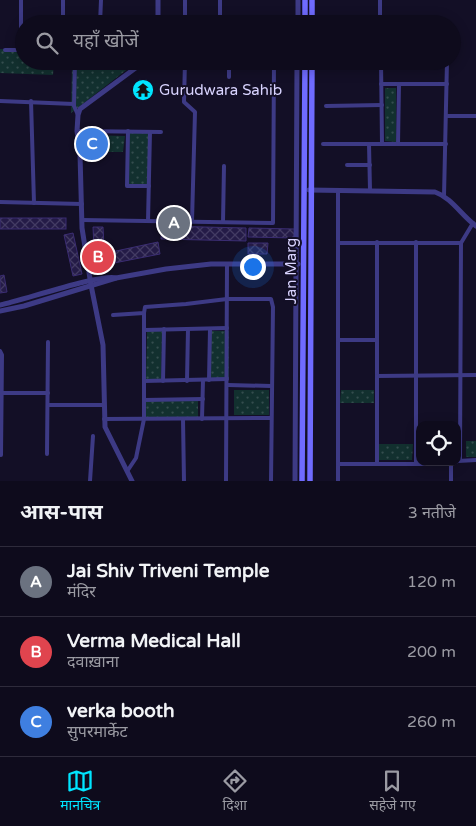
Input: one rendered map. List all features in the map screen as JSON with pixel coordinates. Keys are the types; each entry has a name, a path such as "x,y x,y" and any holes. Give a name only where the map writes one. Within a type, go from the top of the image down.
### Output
{"main road":[{"path":"305,0 305,15"},
{"path":"312,0 312,15"},
{"name":"Jan Marg","path":"302,481 305,70"},
{"name":"Jan Marg","path":"310,481 312,70"}],"street":[{"path":"21,0 21,15"},
{"path":"63,0 63,15"},
{"path":"100,15 101,0"},
{"path":"158,0 158,15"},
{"path":"185,0 185,15"},
{"path":"220,0 220,15"},
{"path":"298,0 298,15"},
{"path":"380,0 380,15"},
{"path":"5,50 15,50"},
{"path":"75,70 74,104 78,115"},
{"path":"132,481 105,427 103,346 90,283 82,220 80,154 77,131 80,109 133,70"},
{"path":"184,70 184,102 194,112 192,221"},
{"path":"228,70 228,77"},
{"path":"82,220 273,223 274,70"},
{"path":"295,481 297,70"},
{"path":"381,70 382,144"},
{"path":"444,196 447,70"},
{"path":"381,84 447,84"},
{"path":"398,144 399,84"},
{"path":"0,101 74,104"},
{"path":"31,101 34,203"},
{"path":"326,106 382,105"},
{"path":"446,116 476,116"},
{"path":"77,131 161,132"},
{"path":"128,131 127,186 148,186"},
{"path":"148,221 150,132"},
{"path":"323,144 446,144"},
{"path":"369,144 370,190"},
{"path":"348,165 370,165"},
{"path":"223,222 224,166"},
{"path":"304,190 426,191 444,196 474,225 461,243 458,421"},
{"path":"338,190 338,481"},
{"path":"0,202 82,204"},
{"path":"377,242 377,464"},
{"path":"416,242 416,421"},
{"path":"338,243 461,243"},
{"path":"0,311 24,306 112,276 116,278 166,269 228,264 311,263"},
{"path":"226,481 228,264"},
{"path":"0,305 90,283"},
{"path":"128,470 136,458 144,419 145,307 227,299 271,299 273,307 271,481"},
{"path":"113,315 144,313"},
{"path":"145,330 227,328"},
{"path":"187,380 188,329"},
{"path":"209,380 210,329"},
{"path":"163,381 164,330"},
{"path":"338,340 377,340"},
{"path":"47,454 48,342"},
{"path":"0,351 2,355 1,455"},
{"path":"377,376 476,375"},
{"path":"144,382 227,379"},
{"path":"202,418 203,380"},
{"path":"228,386 271,386"},
{"path":"1,393 48,392"},
{"path":"144,400 203,400"},
{"path":"48,405 103,405"},
{"path":"183,418 184,481"},
{"path":"104,419 271,418"},
{"path":"90,481 93,436"},
{"path":"461,462 476,460"},
{"path":"338,464 416,464"},
{"path":"451,481 455,466"}],"green space":[{"path":"0,49 15,50 15,70 53,70 53,75 0,73"},
{"path":"72,70 126,70 71,113"},
{"path":"385,88 396,88 396,142 385,141"},
{"path":"128,131 150,132 149,186 127,186"},
{"path":"87,135 125,136 123,152 87,152"},
{"path":"147,331 162,331 161,379 146,379"},
{"path":"211,331 229,331 229,378 211,378"},
{"path":"234,390 269,390 269,415 234,415"},
{"path":"341,390 374,390 374,403 340,403"},
{"path":"145,401 198,401 198,417 145,417"},
{"path":"466,441 476,441 476,457 466,457"},
{"path":"379,444 413,444 412,460 379,460"}],"building":[{"path":"0,218 66,218 66,229 0,229"},
{"path":"162,226 246,228 246,241 161,239"},
{"path":"93,227 103,227 104,247 94,248"},
{"path":"249,228 295,229 294,238 248,237"},
{"path":"73,233 82,274 73,276 64,235"},
{"path":"294,239 294,254 289,254 289,240"},
{"path":"158,242 160,254 104,265 102,254"},
{"path":"248,243 268,243 267,254 248,254"},
{"path":"4,275 7,292 0,293 0,276"}],"place":[{"name":"Gurudwara Sahib","path":"143,90"},
{"name":"verka booth","path":"92,144"},
{"name":"Jai Shiv Triveni Temple","path":"174,223"},
{"name":"Verma Medical Hall","path":"98,257"}]}
